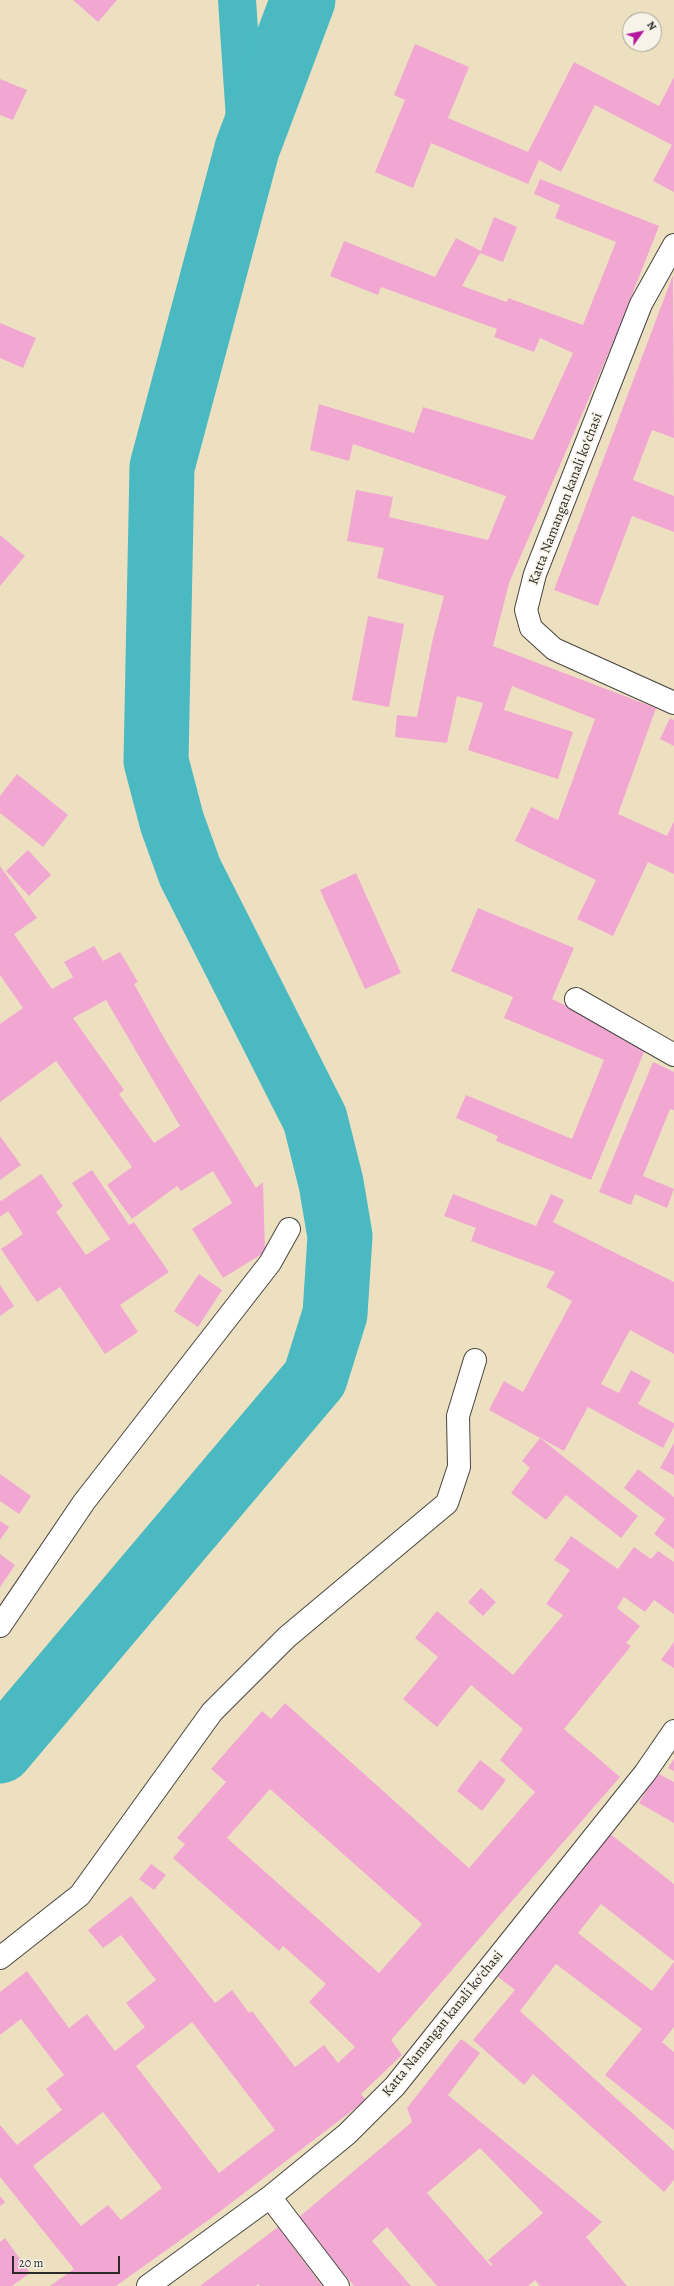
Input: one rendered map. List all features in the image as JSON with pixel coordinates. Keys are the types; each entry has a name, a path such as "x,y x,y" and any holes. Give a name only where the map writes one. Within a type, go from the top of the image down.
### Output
{"street":[{"name":"Katta Namangan kanali koʻchasi","path":"674,245 641,304 535,574 526,610 531,628 554,649 674,703"},
{"path":"576,999 674,1055"},
{"path":"0,1626 84,1502 270,1263 289,1229"},
{"path":"0,1958 80,1895 212,1712 287,1637 447,1503 459,1467 458,1416 475,1360"},
{"name":"Katta Namangan kanali koʻchasi","path":"148,2286 270,2197 347,2134 395,2086 644,1774 674,1731"},
{"path":"270,2197 338,2286"}],"building":[{"path":"73,0 117,0 98,22"},
{"path":"415,44 469,67 448,118 528,152 574,62 659,106 674,77 674,192 653,181 672,145 595,105 561,172 539,160 528,184 431,143 413,188 375,172 405,100 394,95"},
{"path":"0,79 27,90 13,120 0,115"},
{"path":"540,179 659,226 615,338 509,583 493,646 656,708 618,814 667,836 674,821 674,874 648,862 613,936 577,919 596,880 515,841 531,807 558,820 595,719 512,686 504,710 573,732 558,779 468,750 483,703 457,696 447,743 395,737 397,715 417,717 433,638 444,596 377,578 384,548 347,541 356,490 393,497 389,517 488,540 506,496 353,444 349,461 310,450 319,404 414,433 423,407 533,440 573,353 540,338 534,352 494,337 497,329 381,287 378,295 330,276 344,241 435,277 456,238 481,251 494,217 517,227 503,262 480,253 462,286 507,302 508,298 583,325 616,242 555,218 560,205 534,194"},
{"path":"673,275 674,438 652,430 633,480 674,496 674,532 632,516 598,606 554,590"},
{"path":"0,323 36,338 23,368 0,358"},
{"path":"0,535 25,556 0,586"},
{"path":"368,616 404,624 389,707 352,700"},
{"path":"670,718 674,720 674,746 660,739"},
{"path":"17,774 68,815 43,847 0,813 0,796"},
{"path":"28,850 51,875 29,896 6,871"},
{"path":"0,866 37,918 14,934 52,989 73,977 64,962 94,946 103,961 120,952 138,982 134,984 167,1043 256,1188 263,1182 265,1252 223,1278 192,1229 232,1203 213,1171 181,1191 177,1186 132,1219 107,1185 132,1167 56,1061 0,1102 0,1024 23,1008 0,975","holes":["106,1000 180,1126 154,1143 119,1094 124,1090 73,1018"]},
{"path":"356,873 401,973 365,989 320,890"},
{"path":"478,908 574,948 552,999 647,1045 591,1180 496,1141 498,1136 456,1118 466,1095 572,1139 604,1060 504,1018 513,997 451,971"},
{"path":"653,1062 674,1072 674,1110 670,1109 643,1176 674,1189 667,1208 635,1194 631,1205 599,1192"},
{"path":"0,1136 21,1165 0,1180"},
{"path":"92,1170 129,1225 134,1222 169,1272 120,1305 138,1332 105,1354 60,1287 37,1302 1,1249 23,1234 8,1211 0,1217 0,1200 1,1201 41,1174 63,1206 56,1212 86,1255 110,1239 72,1183"},
{"path":"453,1194 536,1226 551,1194 564,1200 553,1222 674,1282 674,1354 630,1330 601,1384 619,1393 631,1370 651,1381 638,1404 674,1423 674,1427 663,1448 588,1407 564,1451 489,1410 504,1381 523,1392 572,1301 546,1287 555,1272 471,1241 476,1228 444,1216"},
{"path":"199,1274 222,1290 198,1327 174,1311"},
{"path":"0,1285 14,1306 0,1316"},
{"path":"540,1438 638,1516 621,1538 566,1495 546,1520 511,1493 530,1468 522,1461"},
{"path":"674,1443 674,1475 660,1468"},
{"path":"638,1469 674,1497 674,1549 654,1534 665,1519 624,1488"},
{"path":"0,1474 31,1496 19,1514 0,1501"},
{"path":"0,1521 9,1527 0,1540"},
{"path":"571,1536 618,1569 634,1547 651,1559 658,1551 674,1562 674,1614 654,1600 645,1612 624,1597 617,1608 640,1626 626,1643 631,1646 564,1729 620,1777 391,2040 402,2055 361,2094 366,2100 214,2216 116,2286 50,2286 74,2269 0,2177 0,2125 17,2145 62,2110 46,2089 64,2075 21,2019 0,2035 0,1992 27,1971 69,2028 87,2014 115,2051 145,2027 126,2003 156,1980 121,1935 103,1948 88,1930 131,1896 215,2003 232,1990 249,2013 252,2011 295,2067 324,2045 338,2063 355,2047 309,2002 326,1984 283,1946 279,1951 173,1858 185,1844 177,1838 226,1782 211,1769 262,1711 271,1719 285,1703 469,1868 535,1792 500,1760 523,1729 471,1685 437,1727 403,1699 438,1657 415,1638 437,1611 513,1675 563,1615 546,1604 570,1570 554,1560","holes":["270,1789 422,1924 379,1973 227,1838","192,2022 275,2130 219,2173 136,2066","103,2112 162,2188 121,2220 108,2205 81,2226 33,2166"]},
{"path":"0,1554 15,1565 0,1587"},
{"path":"481,1588 496,1602 483,1616 468,1602"},
{"path":"674,1642 674,1668 661,1660"},
{"path":"674,1759 674,1771 668,1768"},
{"path":"480,1760 506,1780 482,1811 457,1791"},
{"path":"657,1773 674,1782 674,1823 639,1803"},
{"path":"609,1833 674,1884 674,1961 601,1904 578,1933 652,1991 674,1962 674,2027 662,2042 674,2052 674,2130 605,2075 642,2029 556,1964 520,2011 674,2151 674,2180 664,2192 533,2074 524,2085 473,2040 515,1990 498,1977"},
{"path":"151,1864 166,1875 154,1890 139,1879"},
{"path":"461,2039 480,2053 448,2095 602,2222 586,2237 627,2286 540,2286 535,2280 528,2286 437,2286 387,2227 372,2241 411,2286 354,2286 298,2218 412,2122 407,2108","holes":["480,2148 543,2213 488,2260 492,2264 491,2266 427,2193"]},
{"path":"0,2196 5,2202 0,2206"},
{"path":"278,2227 322,2286 260,2286 258,2284 256,2286 200,2286"},
{"path":"5,2238 30,2273 12,2286 0,2286 0,2242"}],"waterway":[{"path":"237,0 247,149"},
{"path":"0,1751 315,1378 335,1314 340,1236 331,1183 315,1119 190,872 172,822 156,761 162,467 247,149 303,0"}]}
